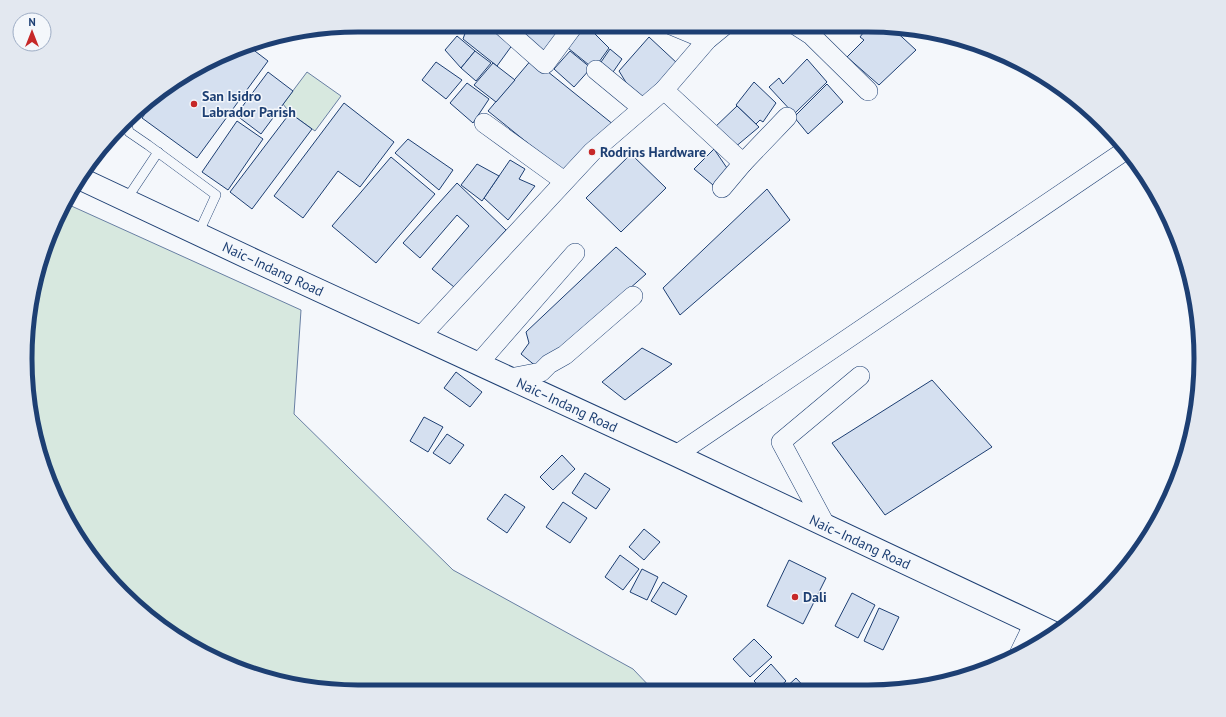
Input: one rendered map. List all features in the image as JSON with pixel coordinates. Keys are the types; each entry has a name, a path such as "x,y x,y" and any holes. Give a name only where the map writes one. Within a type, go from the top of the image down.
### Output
{"main road":[{"name":"Naic–Indang Road","path":"85,181 1049,630"}],"street":[{"path":"509,32 545,64 569,32"},
{"path":"688,32 707,40"},
{"path":"420,336 592,152 664,90 707,40 717,32"},
{"path":"806,32 812,36 868,91"},
{"path":"596,70 642,108"},
{"path":"664,90 743,163"},
{"path":"722,188 743,163 787,117"},
{"path":"484,123 564,182"},
{"path":"676,455 1121,153"},
{"path":"478,364 575,253"},
{"path":"510,378 541,372 549,364 565,355 633,296"},
{"path":"826,526 781,442 860,376"},
{"path":"1023,645 1034,623"}],"lane":[{"path":"128,128 129,132 216,195 198,234"},
{"path":"126,200 158,152"}],"shaded area":[{"path":"307,72 341,96 315,131 290,113 283,104"},
{"path":"70,206 301,310 294,414 453,570 633,669 648,685 358,685 316,682 295,679 254,668 214,651 177,630 143,604 113,574 99,557 76,522 49,463 38,422 32,358 38,295 49,254"}],"building":[{"path":"466,32 501,32 513,44 497,66 463,39"},
{"path":"516,32 563,33 544,57 514,34"},
{"path":"573,32 593,32 609,48 594,69 563,44"},
{"path":"864,32 899,34 916,50 879,85 847,57 864,40 860,37"},
{"path":"457,36 475,51 461,68 445,50"},
{"path":"649,37 678,64 638,102 619,71"},
{"name":"San Isidro Labrador Parish","path":"253,49 268,61 197,158 142,118 149,108 160,99 195,76 214,66"},
{"path":"610,49 622,59 611,75 599,65"},
{"path":"475,51 491,63 476,81 461,68"},
{"path":"570,51 591,68 574,87 554,69"},
{"path":"532,59 614,125 566,174 488,111"},
{"path":"807,59 827,82 794,114 769,87 779,78 783,84"},
{"path":"436,62 462,80 446,99 422,80"},
{"path":"493,63 515,80 496,102 474,85"},
{"path":"268,72 293,91 261,134 236,115"},
{"path":"754,82 776,103 763,122 760,120 756,124 736,105"},
{"path":"467,83 489,99 473,123 450,103"},
{"path":"827,84 843,102 808,134 794,117"},
{"path":"344,103 394,142 360,187 338,171 303,218 274,196"},
{"path":"737,106 759,127 734,148 713,129"},
{"path":"290,113 312,129 252,209 230,192"},
{"path":"237,121 263,139 228,190 202,172"},
{"path":"408,139 453,170 439,190 395,153"},
{"path":"714,149 727,168 713,185 694,169"},
{"path":"631,154 666,188 621,232 586,198"},
{"path":"391,157 435,194 376,263 332,226"},
{"path":"510,160 525,169 519,179 535,186 508,220 484,198"},
{"path":"477,164 499,176 482,201 461,185"},
{"path":"457,183 506,230 454,287 432,269 469,226 457,215 420,258 403,243"},
{"path":"767,189 790,220 680,315 663,288"},
{"path":"616,247 646,274 557,353 537,367 521,354 529,343 526,332"},
{"path":"642,348 672,364 625,400 602,382"},
{"path":"456,372 482,392 470,407 444,388"},
{"path":"932,380 992,447 885,515 832,443"},
{"path":"424,417 443,427 428,452 410,441"},
{"path":"447,434 464,445 450,464 433,453"},
{"path":"562,455 575,469 553,490 540,477"},
{"path":"585,473 610,489 596,509 572,493"},
{"path":"505,494 525,507 507,533 487,519"},
{"path":"563,502 587,518 570,543 546,527"},
{"path":"644,529 660,542 644,560 629,547"},
{"path":"620,555 639,569 623,590 605,577"},
{"path":"789,560 826,578 803,624 767,606"},
{"path":"642,569 658,577 647,600 630,592"},
{"path":"663,582 687,596 676,615 651,601"},
{"path":"852,593 875,605 858,638 835,626"},
{"path":"879,608 899,617 883,650 864,641"},
{"path":"754,639 772,657 750,677 733,659"},
{"path":"771,664 786,681 782,685 758,685 754,681"},
{"path":"796,678 802,685 788,685"}],"place":[{"name":"San Isidro Labrador Parish","path":"194,104"},
{"name":"Rodrins Hardware","path":"592,152"},
{"name":"Dali","path":"795,597"}]}
